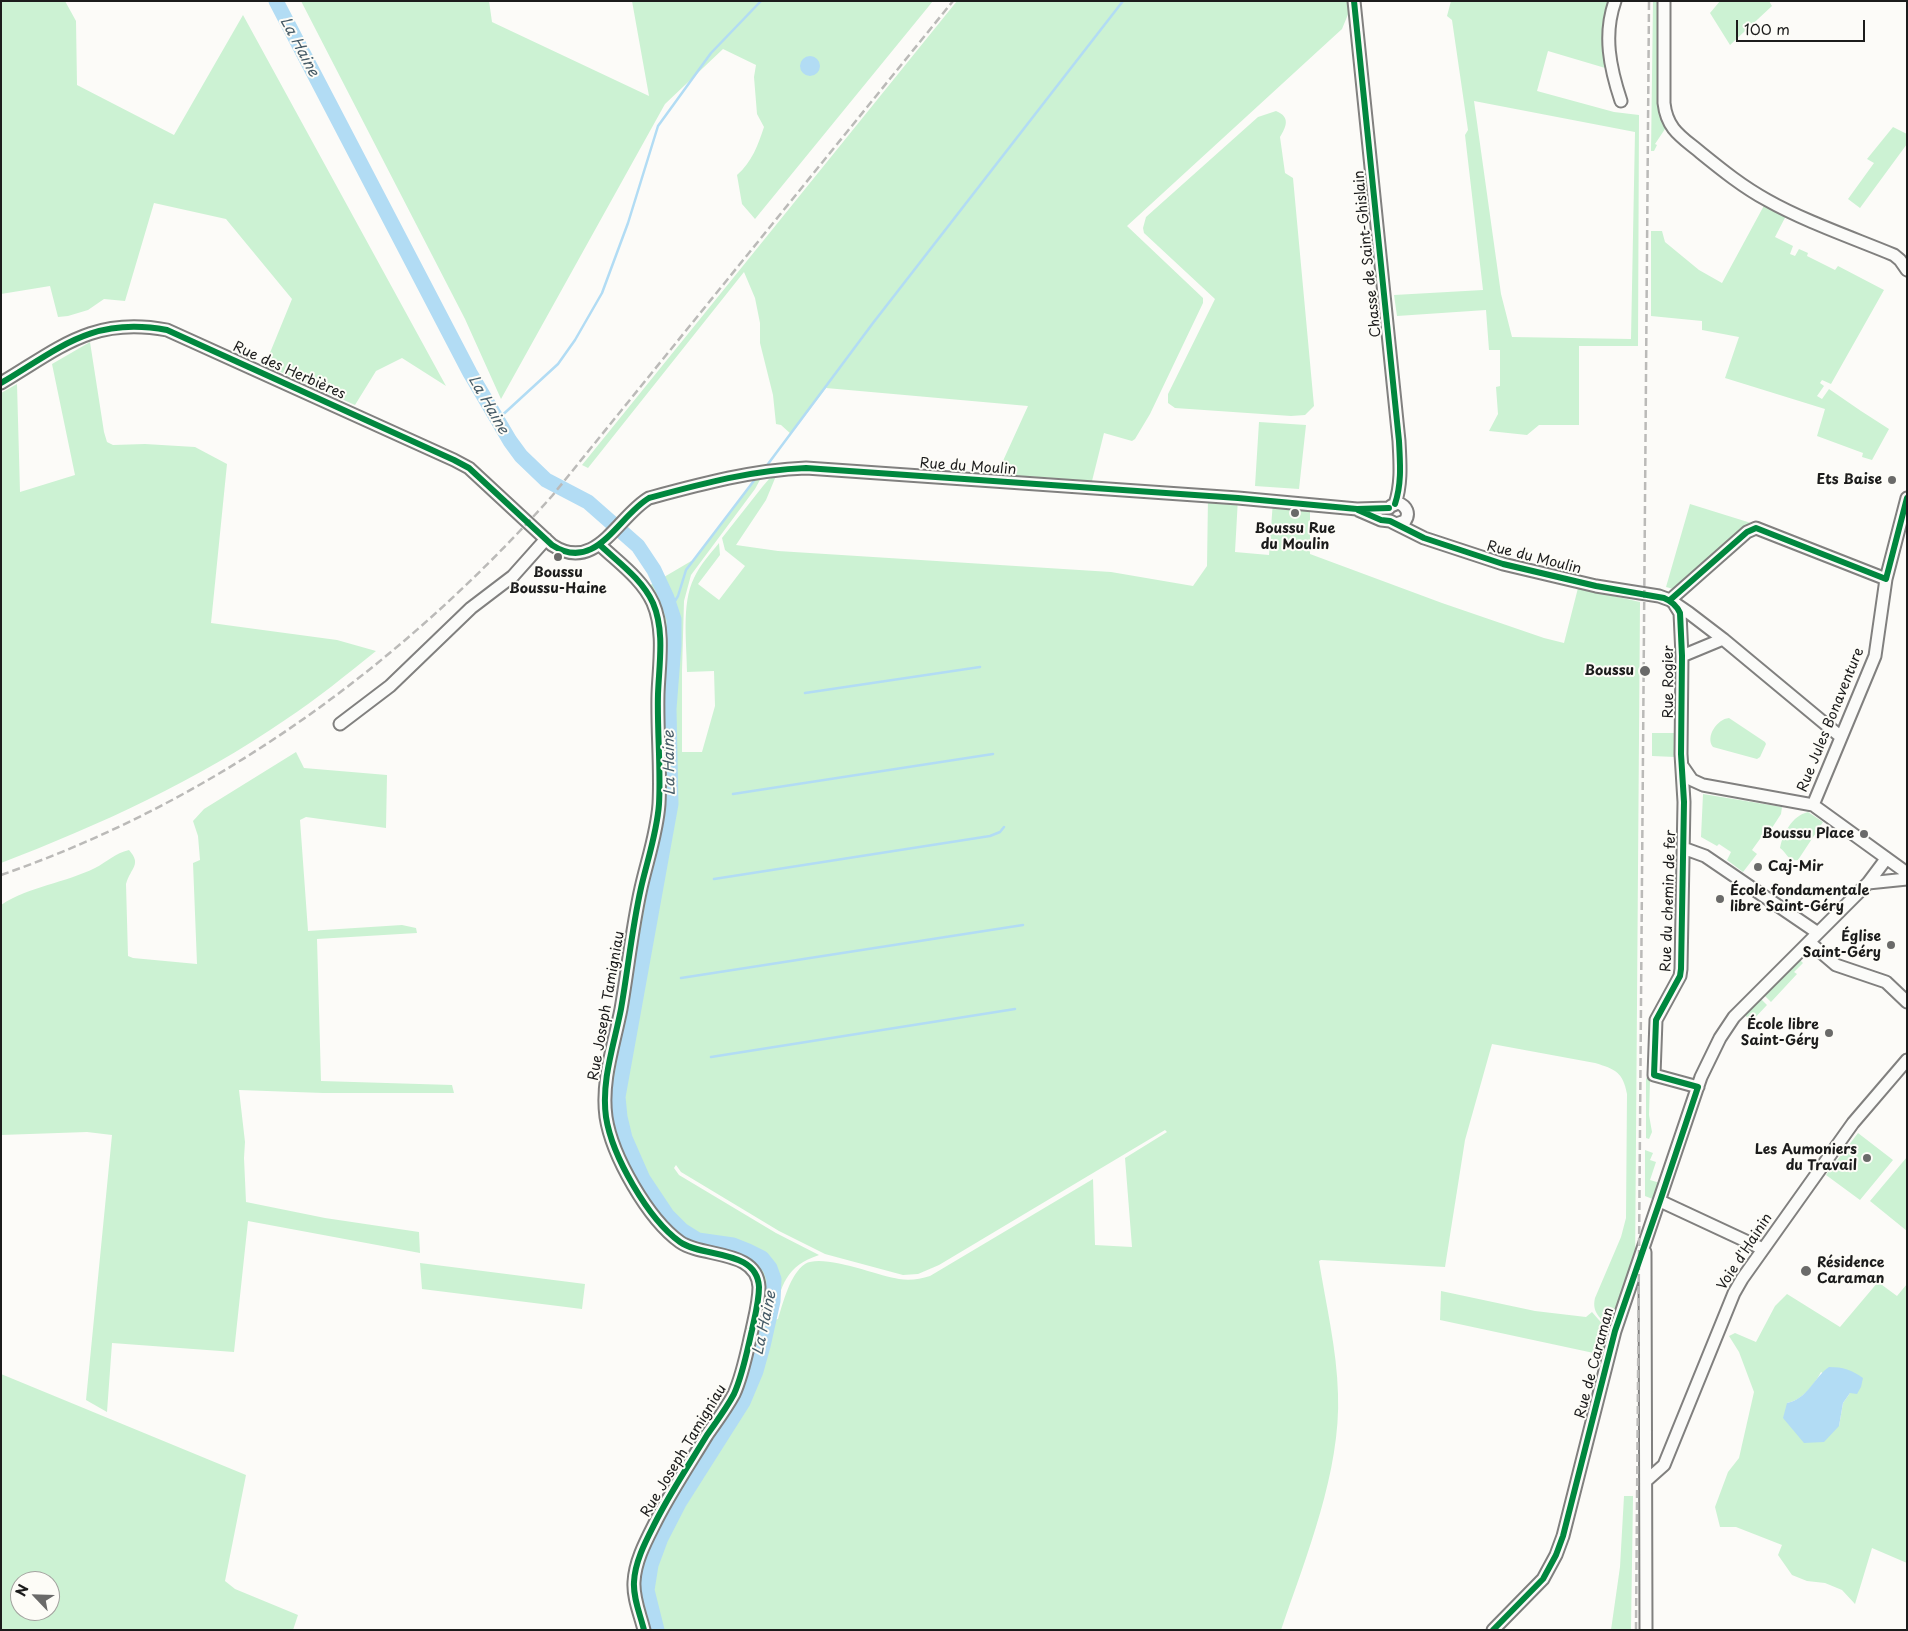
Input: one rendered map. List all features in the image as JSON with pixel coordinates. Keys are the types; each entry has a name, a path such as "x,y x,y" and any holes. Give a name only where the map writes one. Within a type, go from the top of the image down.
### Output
{"street":[{"name":"Chasse de Saint-Ghislain","path":"1354,1 1387,312 1400,467 1396,506"},
{"path":"1615,1 1610,23 1608,54 1621,101"},
{"path":"1664,1 1664,103 1669,123 1676,133 1711,162 1755,193 1788,210 1894,255 1907,270"},
{"name":"Rue des Herbières","path":"1,383 78,338 94,331 128,326 148,326 167,330 469,468 546,539"},
{"name":"Rue du Moulin","path":"600,545 640,503 649,498 716,480 771,470 806,468 1238,498 1357,509 1396,506"},
{"name":"Rue Jules Bonaventure","path":"1813,806 1875,656 1886,579 1907,498"},
{"path":"1396,506 1408,514 1407,518 1402,523 1393,523 1387,515 1396,506"},
{"name":"Rue du Moulin","path":"1357,509 1410,532 1503,564 1596,586 1659,596 1670,600 1722,639 1841,737"},
{"name":"Rue du Moulin","path":"1407,518 1443,543"},
{"path":"1670,600 1747,532 1756,528 1886,579"},
{"path":"340,724 390,686 471,608 513,576 546,539 558,549 569,552 586,550 600,545"},
{"name":"Rue Joseph Tamigniau","path":"600,545 637,579 645,589 657,614 660,634 658,698 659,804 640,890 620,1014 606,1080 604,1097 608,1127 619,1159 628,1177 646,1206 660,1223 674,1237 690,1248 741,1261 752,1269 756,1276 759,1290 747,1356 732,1397 662,1509 640,1555 635,1574 634,1589 644,1630"},
{"name":"Rue Rogier","path":"1670,600 1680,613 1682,656 1681,754 1683,767"},
{"path":"1682,656 1722,639"},
{"path":"1682,728 1696,784 1684,802"},
{"path":"1683,767 1696,784 1813,806 1907,873"},
{"name":"Rue du chemin de fer","path":"1683,767 1681,970 1680,976 1656,1020 1654,1076 1698,1087"},
{"path":"1683,848 1705,856 1818,933"},
{"name":"Rue de Caraman","path":"1493,1630 1543,1579 1556,1555 1563,1536 1615,1331 1698,1087 1720,1038 1734,1016 1868,883 1886,859"},
{"path":"1868,883 1907,878"},
{"path":"1809,942 1836,965 1886,982 1907,1002"},
{"name":"Voie d'Hainin","path":"1646,1482 1664,1465 1734,1293 1853,1123 1907,1060"},
{"path":"1660,1201 1763,1249"},
{"path":"1645,1242 1646,1630"}],"green space":[{"path":"1,1 65,1 76,21 77,85 174,135 243,15 446,386 402,358 376,371 355,405 265,365 292,299 226,219 154,203 125,301 104,299 88,310 58,317 50,286 1,294"},
{"path":"301,1 489,1 492,22 649,96 632,1 933,1 755,219 742,204 737,175 751,159 764,127 757,114 754,77 756,65 723,49 665,104 501,399 465,319"},
{"path":"957,1 1348,1 1349,12 1342,29 1127,226 1203,298 1203,303 1150,414 1135,439 1132,441 1104,433 1092,481 997,474 1028,406 826,388 791,434 781,425 776,424 773,395 760,343 760,323 755,298 744,272 588,468 582,465"},
{"path":"1451,1 1615,1 1612,70 1548,51 1537,91 1614,112 1639,115 1638,346 1579,346 1579,425 1539,425 1527,435 1489,431 1498,414 1496,387 1500,386 1500,350 1489,350 1486,310 1397,316 1394,295 1483,290 1465,135 1468,130 1452,20 1447,16","holes":["1474,101 1635,132 1631,339 1512,337 1501,294"]},
{"path":"1653,1 1664,1 1669,123 1655,144 1657,145 1654,151 1651,151"},
{"path":"1720,1 1769,1 1772,6 1730,45 1710,13"},
{"path":"1276,111 1284,116 1286,122 1280,137 1285,173 1293,178 1314,406 1305,415 1291,416 1175,408 1168,403 1168,394 1215,299 1144,233 1143,228 1146,217 1258,117"},
{"path":"1893,127 1907,134 1907,144 1860,208 1848,199 1874,163 1867,159"},
{"path":"1767,200 1789,210 1775,237 1793,246 1790,254 1795,256 1799,249 1808,253 1807,256 1835,270 1838,266 1884,290 1831,384 1822,380 1820,383 1824,386 1817,396 1822,399 1829,389 1889,429 1872,460 1862,457 1863,453 1817,436 1825,409 1725,378 1739,337 1702,330 1702,321 1651,316 1651,231 1662,231 1665,242 1699,270 1722,283"},
{"path":"90,342 107,442 113,445 145,444 195,447 227,464 211,623 337,640 376,651 297,712 252,742 183,782 111,817 1,863 1,393 17,384 20,492 75,475 52,364"},
{"path":"1259,422 1306,425 1299,489 1255,486"},
{"path":"776,476 766,500 736,545 778,551 1111,572 1193,586 1207,566 1208,497 1238,498 1235,552 1269,555 1273,501 1310,504 1310,554 1442,603 1544,638 1564,643 1578,588 1640,602 1635,1272 1615,1331 1599,1317 1594,1304 1621,1237 1626,1218 1627,1094 1623,1081 1617,1072 1595,1063 1492,1044 1465,1140 1445,1267 1319,1261 1336,1361 1338,1394 1334,1453 1320,1514 1281,1630 660,1630 649,1587 654,1568 670,1532 744,1407 760,1373 774,1320 778,1319 791,1282 805,1264 813,1261 837,1263 903,1280 930,1276 1093,1179 1095,1245 1132,1247 1125,1158 1167,1132 1165,1130 939,1265 918,1274 903,1275 825,1254 779,1231 681,1172 676,1165 674,1168 679,1175 776,1233 819,1255 799,1265 792,1271 779,1295 774,1317 759,1314 758,1272 678,1237 641,1192 612,1132 608,1094 660,816 662,642 647,587 693,560 757,477 761,478 755,489 691,575 684,601 682,752 702,752 715,706 714,671 687,672 686,612 690,588 699,569 719,543 720,555 698,584 719,600 745,566 725,550 722,538 769,479"},
{"path":"1690,504 1751,523 1677,590 1666,587"},
{"path":"1729,718 1765,742 1766,744 1760,757 1757,759 1713,747 1710,738 1711,734 1720,722"},
{"path":"1652,733 1676,733 1675,757 1652,756"},
{"path":"296,752 304,768 387,775 386,828 306,817 300,820 308,931 402,925 416,928 417,933 317,939 321,1081 452,1085 454,1093 323,1093 239,1090 245,1142 246,1202 325,1218 419,1232 420,1253 248,1221 234,1352 112,1343 107,1412 86,1400 112,1135 87,1132 1,1135 1,905 24,893 84,873 119,853 129,850 135,859 135,863 126,884 128,956 197,964 193,863 200,860 198,836 193,821 204,809"},
{"path":"1703,794 1782,807 1781,814 1768,834 1765,832 1752,850 1757,854 1743,872 1727,860 1731,852 1719,844 1717,846 1701,837"},
{"path":"1808,812 1823,822 1798,860 1792,860 1780,848 1781,842 1793,821"},
{"path":"1800,960 1803,963 1794,972 1797,974 1771,1002 1764,995"},
{"path":"1760,998 1767,1005 1751,1022 1744,1014"},
{"path":"1646,1078 1650,1080 1649,1115 1652,1132 1649,1139 1646,1138"},
{"path":"1858,1133 1893,1160 1860,1200 1826,1175"},
{"path":"1645,1150 1653,1153 1650,1160 1656,1162 1650,1180 1660,1183 1655,1200 1645,1196"},
{"path":"1907,1157 1907,1231 1870,1201"},
{"path":"420,1263 585,1284 582,1309 422,1289"},
{"path":"1878,1282 1897,1296 1907,1284 1907,1563 1872,1548 1855,1604 1842,1590 1825,1583 1807,1581 1792,1575 1778,1555 1782,1545 1736,1527 1720,1527 1715,1507 1728,1472 1739,1458 1754,1392 1739,1352 1729,1336 1735,1333 1756,1342 1775,1306 1787,1294 1840,1327","holes":["1821,1372 1850,1393 1843,1403 1839,1426 1787,1403 1803,1395"]},
{"path":"1441,1291 1535,1311 1586,1317 1592,1312 1605,1327 1603,1329 1606,1340 1603,1355 1440,1320"},
{"path":"1,1374 246,1475 225,1581 235,1589 298,1615 293,1630 1,1630"},
{"path":"1624,1496 1633,1496 1631,1630 1611,1630 1620,1567"}],"water":[{"path":"810,56 817,59 820,66 817,73 810,76 803,73 800,66 803,59"},
{"path":"1829,1367 1851,1371 1859,1375 1863,1378 1861,1387 1857,1394 1850,1393 1843,1403 1839,1426 1824,1442 1804,1443 1783,1418 1787,1403 1794,1401 1806,1392"}],"waterway":[{"name":"La Haine","path":"276,1 470,373 510,441 521,456 546,480 588,502 638,546 654,570 674,619 669,709 671,804 618,1097 620,1117 625,1138 643,1179 667,1215 682,1230 698,1240 733,1245 762,1258 770,1268 774,1279 773,1301 763,1346 756,1371 743,1402 679,1503 661,1538 651,1565 647,1590 657,1630"},
{"path":"497,420 558,364 575,340 602,293 628,223 658,126 711,53 761,1"},
{"path":"765,468 873,323 1123,1"},
{"path":"670,609 678,596 686,570 756,478"},
{"path":"805,693 980,667"},
{"path":"733,794 993,754"},
{"path":"714,879 990,836 1000,832 1004,827"},
{"path":"681,978 1023,925"},
{"path":"711,1057 1015,1009"}],"railway":[{"path":"1,875 80,844 157,808 230,767 301,721 368,670 433,616 494,558 552,496 953,1"},
{"path":"1636,1630 1649,1"}],"cycle path":[{"path":"1354,1 1399,441 1400,480 1395,504"},
{"path":"1,383 60,347 98,331 118,327 167,330 469,468 552,545 568,552 581,552 594,548 649,498 707,483 786,469 806,468 1238,498 1357,509 1389,508"},
{"path":"1670,600 1747,532 1756,528 1886,579 1907,498"},
{"path":"1358,510 1381,520 1390,521 1424,538 1503,564 1596,586 1664,598 1674,604 1680,613 1682,656 1681,754 1684,802 1681,969 1680,976 1656,1020 1654,1075 1698,1087 1615,1331 1563,1536 1556,1555 1543,1579 1493,1630"},
{"path":"600,545 643,586 657,614 660,636 658,694 660,777 658,815 638,903 621,1009 609,1063 605,1090 606,1117 616,1150 633,1186 644,1203 668,1232 680,1242 690,1247 727,1256 749,1266 756,1275 759,1287 757,1308 740,1379 734,1394 669,1498 649,1534 639,1558 634,1588 644,1630"}],"place":[{"name":"Ets Baise","path":"1892,480"},
{"name":"Boussu Rue du Moulin","path":"1295,513"},
{"name":"Boussu Boussu-Haine","path":"558,557"},
{"name":"Boussu","path":"1645,671"},
{"name":"Boussu Place","path":"1864,834"},
{"name":"Caj-Mir","path":"1758,867"},
{"name":"École fondamentale libre Saint-Géry","path":"1720,899"},
{"name":"Église Saint-Géry","path":"1891,945"},
{"name":"École libre Saint-Géry","path":"1829,1033"},
{"name":"Les Aumoniers du Travail","path":"1867,1158"},
{"name":"Résidence Caraman","path":"1806,1271"}]}
